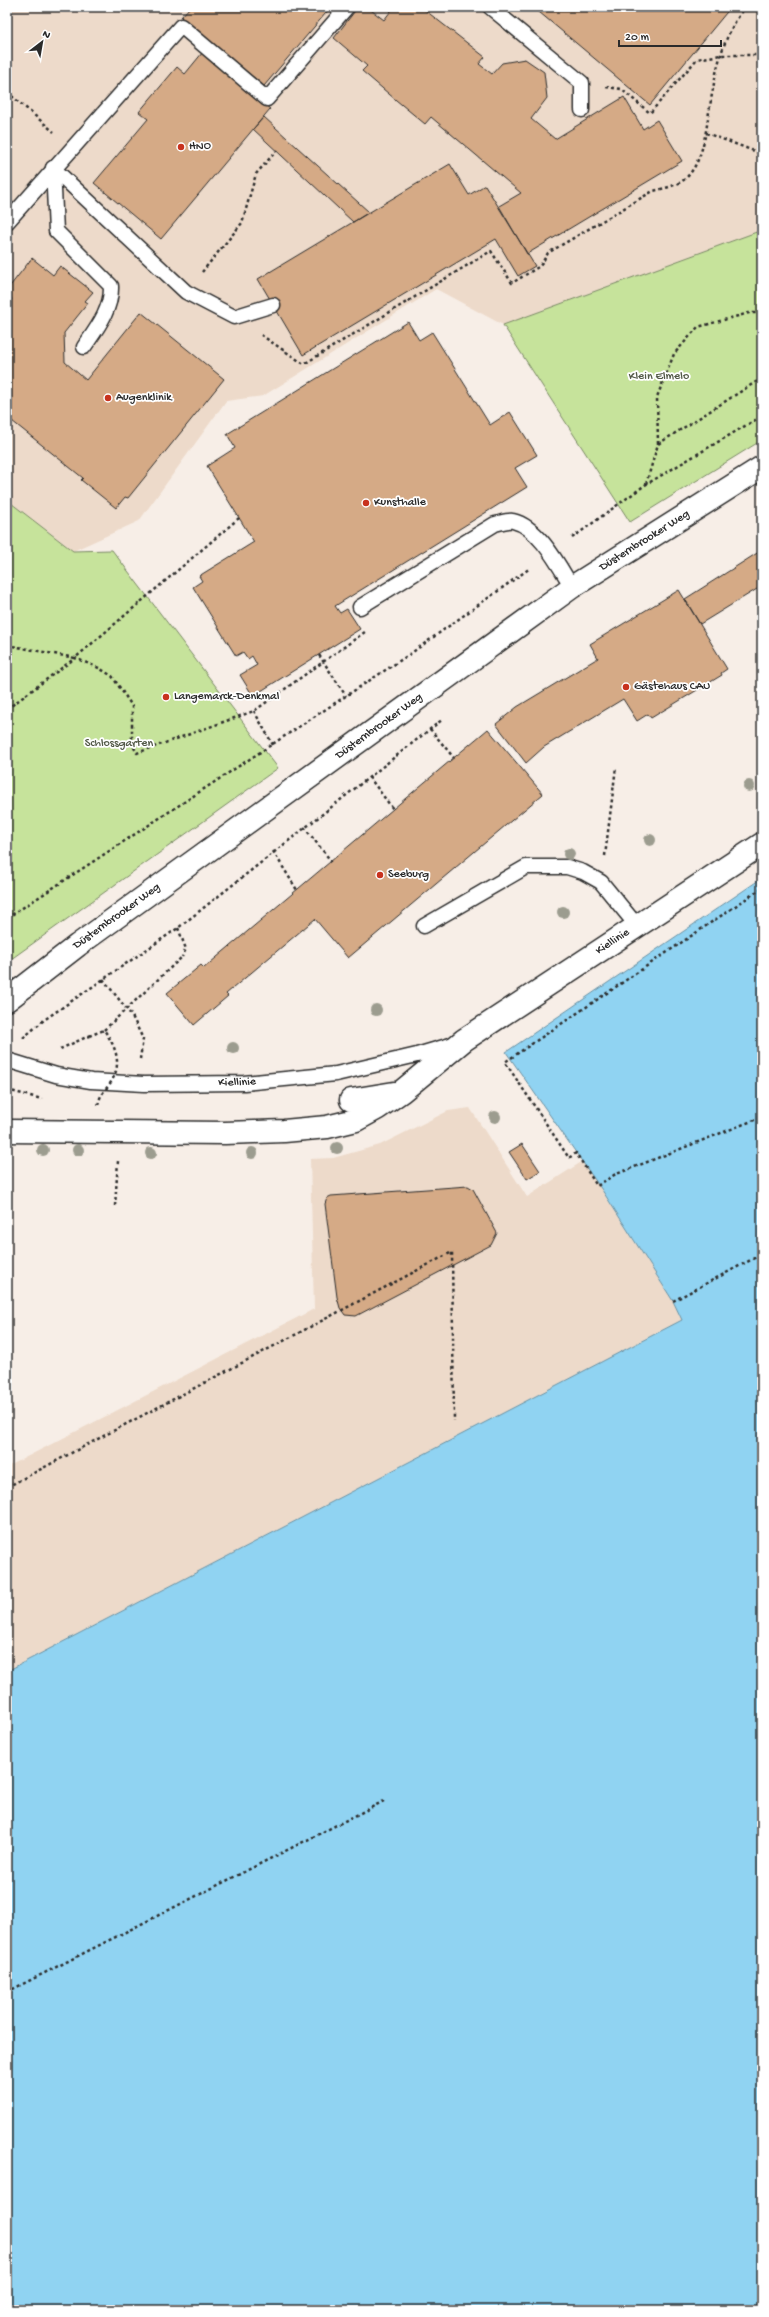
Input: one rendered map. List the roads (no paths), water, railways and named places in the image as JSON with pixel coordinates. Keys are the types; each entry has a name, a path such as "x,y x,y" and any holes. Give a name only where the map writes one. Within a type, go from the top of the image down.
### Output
{"street":[{"name":"Düsternbrooker Weg","path":"7,1000 78,945 572,587 762,467"},
{"name":"Kiellinie","path":"7,1131 225,1133 284,1131 327,1127 356,1120 378,1108 401,1092 464,1040 762,844"},
{"path":"352,1100 401,1092"}],"lane":[{"path":"7,222 53,168 73,148 181,26 267,99 347,7"},
{"path":"490,7 582,83 582,110"},
{"path":"53,168 186,292 234,317 273,305"},
{"path":"53,168 56,231 111,286 112,299 101,323 84,347"},
{"path":"360,607 495,524 512,521 527,527 551,553 572,587"},
{"path":"424,926 526,867 567,867 583,872 601,882 637,926"},
{"name":"Kiellinie","path":"7,1060 63,1076 91,1081 137,1083 244,1083 336,1074 417,1055 464,1040"}],"water":[{"path":"762,878 762,2310 7,2310 7,1671 682,1320 673,1301 602,1190 506,1052"}],"place":[{"name":"HNO","path":"181,147"},
{"name":"Augenklinik","path":"108,398"},
{"name":"Kunsthalle","path":"366,503"},
{"name":"Gästehaus CAU","path":"626,687"},
{"name":"Langemarck-Denkmal","path":"166,697"},
{"name":"Seeburg","path":"380,875"}],"park label":[{"name":"Klein Elmelo","path":"659,377"},
{"name":"Schlossgarten","path":"119,744"}]}
